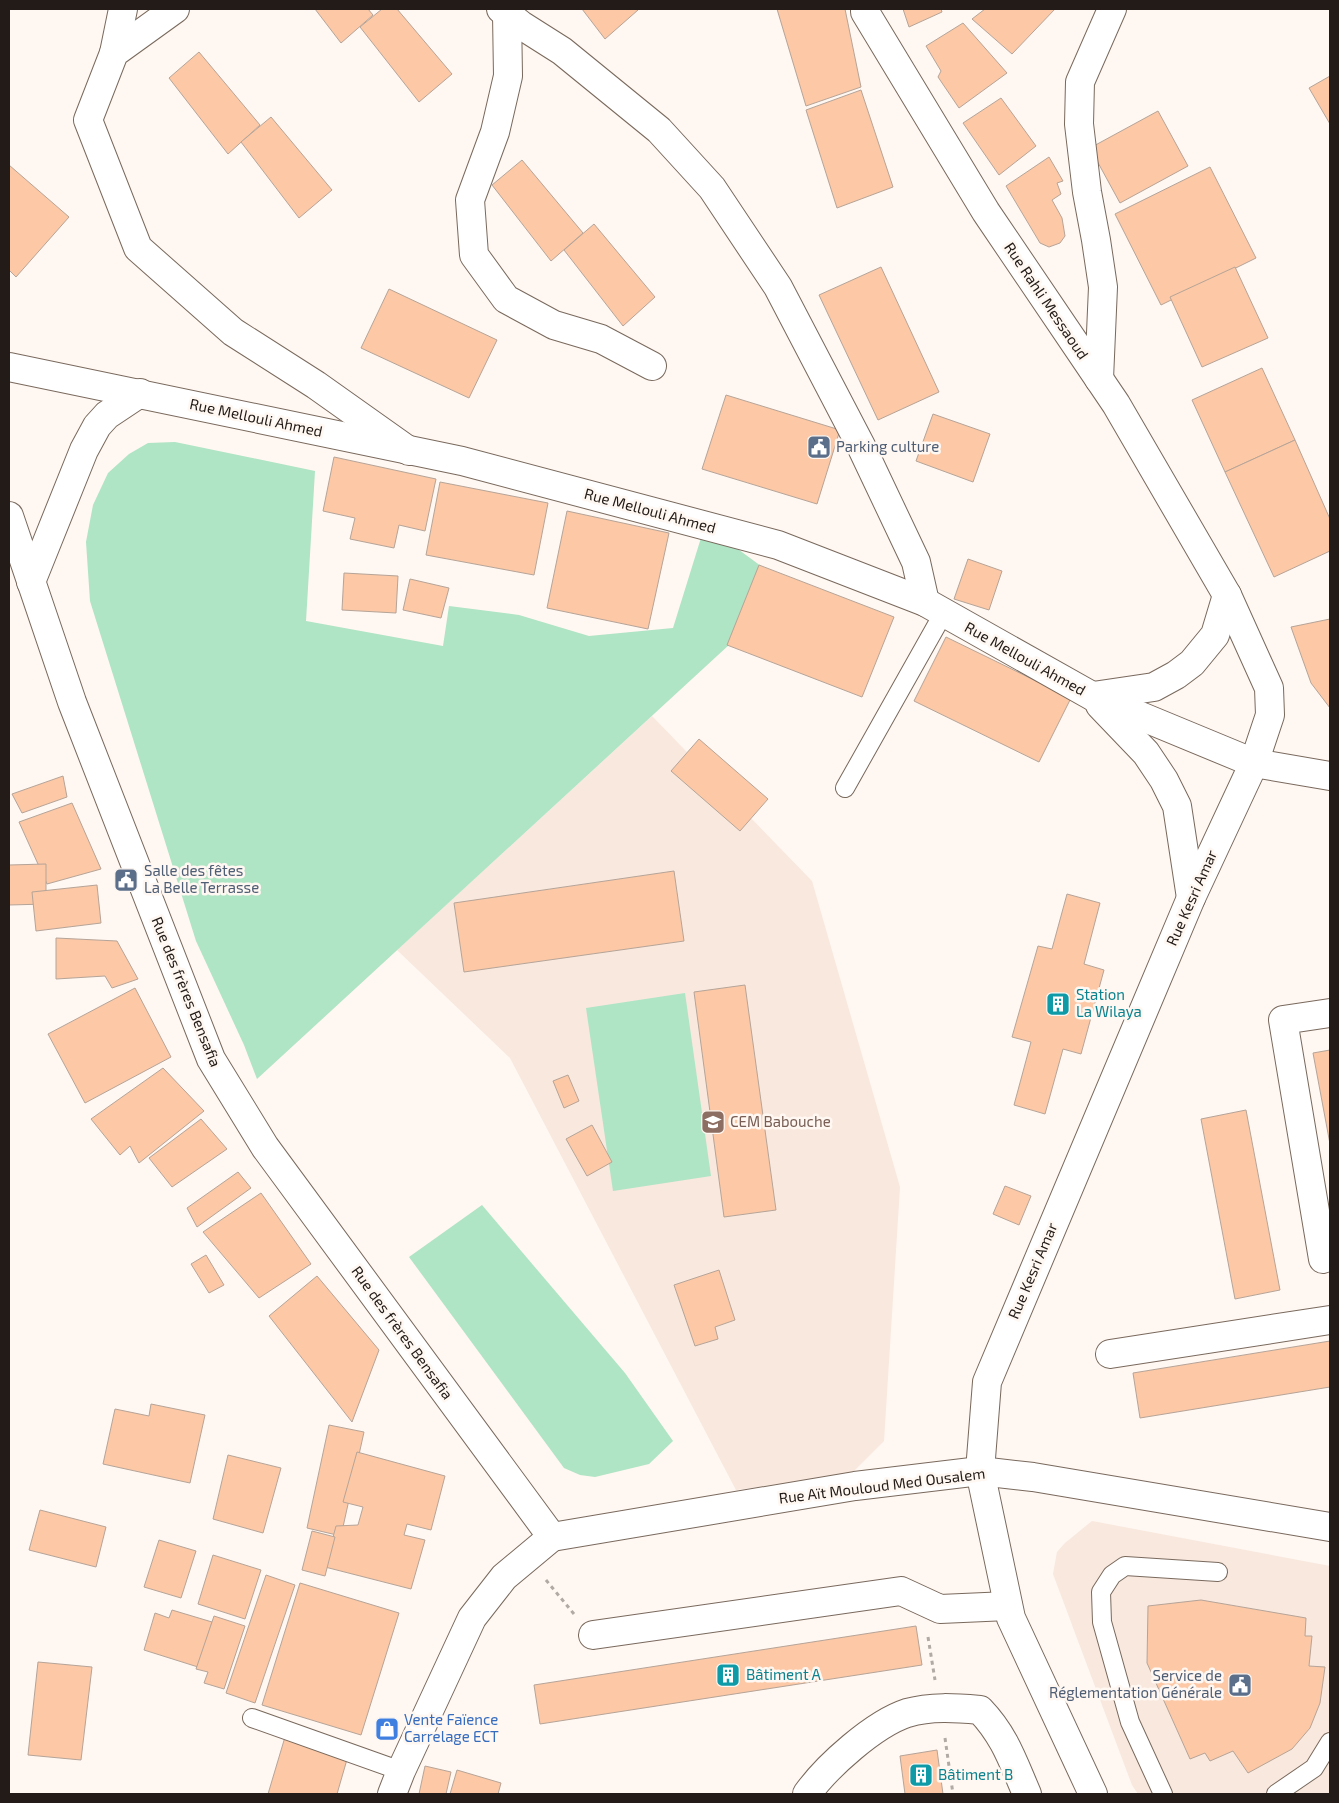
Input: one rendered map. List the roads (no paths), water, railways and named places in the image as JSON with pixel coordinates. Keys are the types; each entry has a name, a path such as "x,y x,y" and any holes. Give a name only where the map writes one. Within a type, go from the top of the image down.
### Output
{"street":[{"path":"123,9 114,53 88,120 138,248 233,332 316,385 409,451"},
{"path":"114,53 175,9"},
{"name":"Rue Rahli Messaoud","path":"865,9 865,12 986,212 1116,404 1227,594"},
{"path":"1099,379 1102,287 1096,240 1086,192 1079,124 1080,82 1112,9"},
{"path":"504,11 508,76 495,132 470,200 474,255 506,299 554,325 601,339 652,366"},
{"path":"504,11 520,25 562,51 659,130 712,188 778,286 861,446 916,562 934,608"},
{"name":"Rue Mellouli Ahmed","path":"9,367 462,461 778,544 934,608 1092,696 1254,763 1330,776"},
{"path":"31,582 84,450 96,426 107,415 140,393"},
{"name":"Rue des frères Bensafia","path":"9,516 72,702 211,1059 265,1147 552,1537"},
{"path":"1092,696 1154,687 1192,663 1215,635 1227,594"},
{"name":"Rue Kesri Amar","path":"1093,1794 1011,1618 980,1471 987,1382 1191,898 1254,763 1270,715 1269,688 1227,594"},
{"path":"1092,696 1146,753 1164,780 1177,806 1191,898"},
{"path":"1323,1259 1283,1020 1330,1014"},
{"path":"1110,1354 1330,1320"},
{"name":"Rue Aït Mouloud Med Ousalem","path":"552,1537 855,1486 980,1471 1033,1477 1330,1527"},
{"path":"397,1783 472,1618 504,1577 552,1537"},
{"path":"586,1628 901,1591 940,1609 1008,1606"},
{"path":"807,1794 819,1777 867,1736 906,1714 940,1708 980,1710 995,1726 1009,1750 1027,1794"}],"lane":[{"path":"845,788 934,608"},
{"path":"1162,1794 1130,1722 1102,1622 1101,1592 1112,1575 1126,1566 1218,1572"},
{"path":"252,1718 397,1783"},
{"path":"1276,1794 1314,1768 1330,1742"}],"place":[{"name":"Parking culture","path":"819,447"},
{"name":"Salle des fêtes La Belle Terrasse","path":"126,880"},
{"name":"Station La Wilaya","path":"1058,1004"},
{"name":"CEM Babouche","path":"713,1122"},
{"name":"Bâtiment A","path":"728,1675"},
{"name":"Service de Réglementation Générale","path":"1240,1685"},
{"name":"Vente Faïence Carrelage ECT","path":"387,1729"},
{"name":"Bâtiment B","path":"921,1775"}]}
